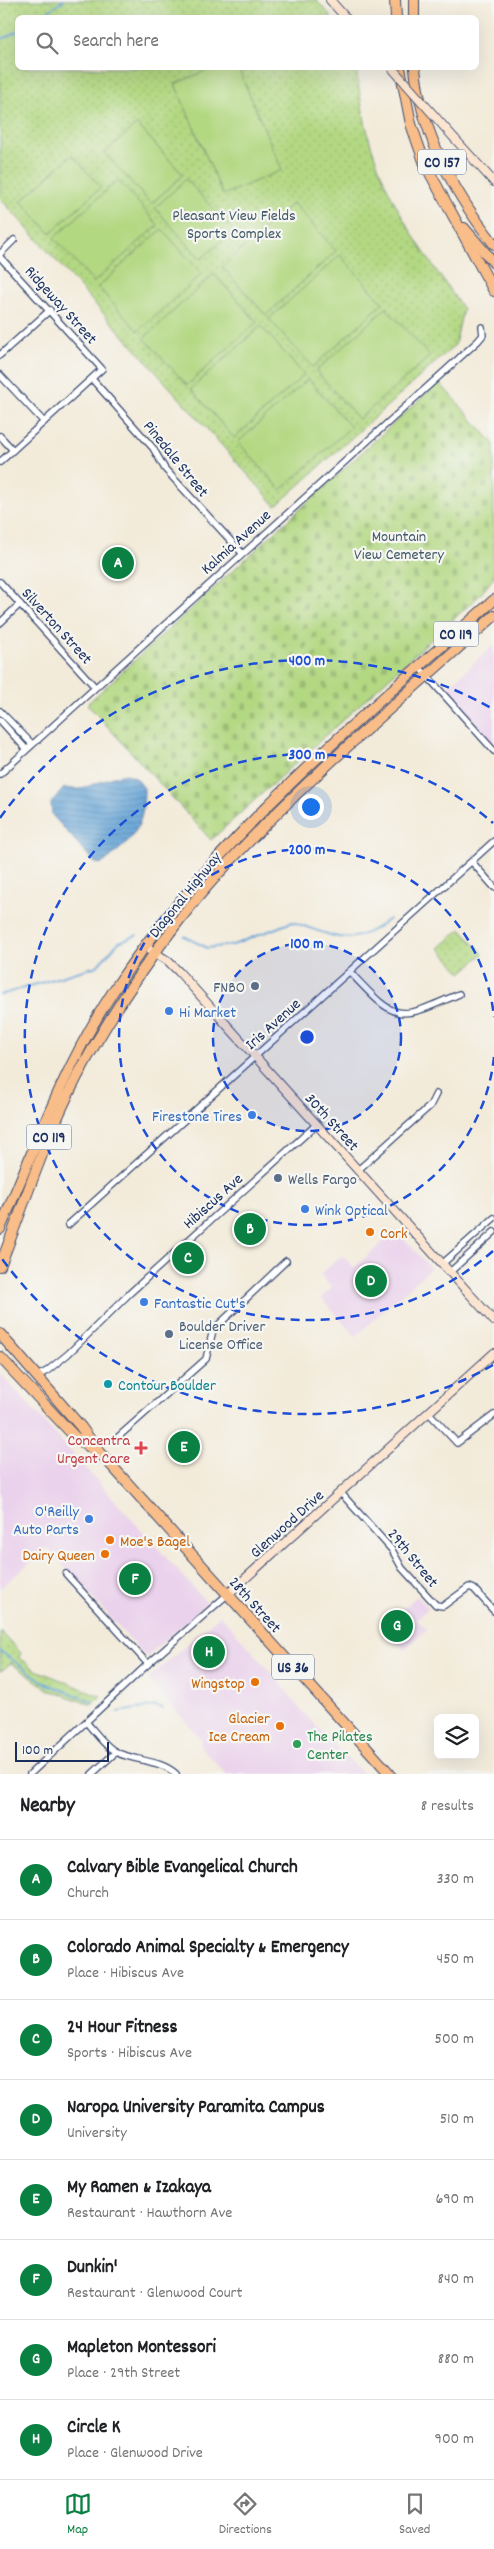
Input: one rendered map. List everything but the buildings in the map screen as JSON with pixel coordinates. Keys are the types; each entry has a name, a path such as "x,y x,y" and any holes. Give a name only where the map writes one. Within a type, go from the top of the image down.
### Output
{"highway":[{"path":"395,0 396,15"},
{"path":"414,0 414,15"},
{"path":"400,70 406,105 415,137 444,201 494,291"},
{"name":"CO 157","path":"415,70 425,116 447,174 474,219 494,244"},
{"path":"444,201 494,263"},
{"name":"Diagonal Highway","path":"0,1227 70,1065 113,991 146,947 210,867 265,809 494,600"},
{"name":"Diagonal Highway","path":"0,1266 32,1178 72,1086 106,1026 156,953 216,876 273,817 494,616"},
{"path":"265,809 273,817"},
{"name":"28th Street","path":"0,1334 91,1439 100,1453 390,1774"},
{"name":"28th Street","path":"0,1356 75,1437 100,1453"}],"street":[{"path":"330,0 343,15"},
{"path":"394,70 494,182"},
{"path":"0,255 14,240"},
{"name":"Ridgeway Street","path":"0,255 102,369 92,379"},
{"path":"0,355 50,310"},
{"name":"Kalmia Avenue","path":"0,774 242,553 478,342 483,335 482,327"},
{"path":"0,375 44,422"},
{"path":"0,462 92,379"},
{"name":"Pinedale Street","path":"92,379 153,448 165,470 242,553"},
{"path":"0,436 13,450"},
{"name":"Silverton Street","path":"0,582 95,687"},
{"path":"0,622 20,604"},
{"path":"419,667 494,751"},
{"path":"0,710 32,744"},
{"path":"0,720 26,749"},
{"name":"Iris Avenue","path":"68,1225 494,841"},
{"path":"472,862 494,886"},
{"name":"30th Street","path":"146,947 170,963 257,1056 494,1321"},
{"path":"350,972 382,1005 401,1013 418,1012 459,994"},
{"path":"358,1170 430,1106 436,1094"},
{"name":"Hibiscus Ave","path":"37,1376 47,1372 68,1354 136,1287 317,1124"},
{"path":"442,1264 494,1218"},
{"path":"450,1272 494,1232"},
{"path":"116,1438 206,1359 213,1330 286,1262"},
{"name":"Glenwood Drive","path":"30,1774 87,1723 148,1664 494,1354"},
{"path":"429,1413 457,1443 494,1415"},
{"name":"29th Street","path":"341,1493 392,1550 402,1568 436,1605 443,1606 464,1588 469,1587 474,1589 494,1611"},
{"path":"66,1574 148,1664"},
{"path":"87,1723 116,1752 164,1766 176,1774"},
{"path":"92,1774 116,1752"}],"shaded area":[{"path":"494,645 494,746 444,690"},
{"path":"396,1230 431,1268 356,1336 321,1298 332,1288 320,1275 342,1255 354,1268"},
{"path":"0,1373 207,1603 146,1657 47,1547 0,1589"},
{"path":"417,1596 428,1608 417,1619 427,1629 404,1650 383,1627"},
{"path":"220,1615 283,1686 297,1706 363,1774 226,1774 200,1746 201,1739 148,1679"}],"green space":[{"name":"Pleasant View Fields Sports Complex","path":"15,0 316,0 330,15 15,15 15,70 356,70 368,135 383,178 402,217 463,309 455,345 276,506 0,198 0,4"},
{"path":"207,70 239,70 282,170 223,195 175,84"},
{"path":"137,124 183,175 151,204 105,153"},
{"path":"72,155 101,187 50,233 21,201"},
{"path":"186,179 233,231 201,259 155,208"},
{"path":"118,180 158,225 94,282 54,238"},
{"path":"293,203 336,251 266,315 222,267"},
{"path":"162,229 202,274 138,331 98,287"},
{"path":"340,255 383,303 313,367 269,319"},
{"path":"214,274 257,322 187,385 144,338"},
{"path":"386,308 430,356 359,419 316,371"},
{"path":"261,326 304,375 234,438 191,389"},
{"path":"308,379 351,427 281,490 238,442"},
{"name":"Mountain View Cemetery","path":"439,382 494,444 494,577 481,594 211,840 87,704"},
{"path":"461,929 483,954 461,973 439,948"},
{"path":"0,1631 21,1653 19,1657 36,1670 101,1696 92,1705 49,1690 11,1663 0,1672"}],"water":[{"path":"127,774 136,778 144,788 144,802 139,824 135,832 122,847 102,864 95,863 52,815 51,803 64,788 80,789"}],"waterway":[{"path":"43,15 64,0"},
{"path":"0,40 15,32"},
{"path":"184,936 207,948 233,945 292,922 331,935 352,937 363,935 389,919"},
{"path":"0,995 97,966 119,942 137,935"},
{"path":"0,1651 45,1683 93,1702"},
{"path":"118,1712 155,1706 163,1709"}],"place":[{"name":"Calvary Bible Evangelical Church","path":"118,563"},
{"name":"FNBO","path":"255,986"},
{"name":"Hi Market","path":"169,1011"},
{"name":"Firestone Tires","path":"252,1115"},
{"name":"Wells Fargo","path":"278,1178"},
{"name":"Wink Optical","path":"305,1209"},
{"name":"Colorado Animal Specialty & Emergency","path":"250,1229"},
{"name":"Cork","path":"370,1232"},
{"name":"24 Hour Fitness","path":"188,1258"},
{"name":"Naropa University Paramita Campus","path":"371,1281"},
{"name":"Fantastic Cut's","path":"144,1302"},
{"name":"Boulder Driver License Office","path":"169,1334"},
{"name":"Contour Boulder","path":"108,1384"},
{"name":"My Ramen & Izakaya","path":"184,1447"},
{"name":"Concentra Urgent Care","path":"141,1448"},
{"name":"O'Reilly Auto Parts","path":"89,1519"},
{"name":"Moe's Bagel","path":"110,1540"},
{"name":"Dairy Queen","path":"105,1554"},
{"name":"Dunkin'","path":"135,1579"},
{"name":"Mapleton Montessori","path":"397,1626"},
{"name":"Circle K","path":"209,1652"},
{"name":"Wingstop","path":"255,1682"},
{"name":"Glacier Ice Cream","path":"280,1726"},
{"name":"The Pilates Center","path":"297,1744"}]}
